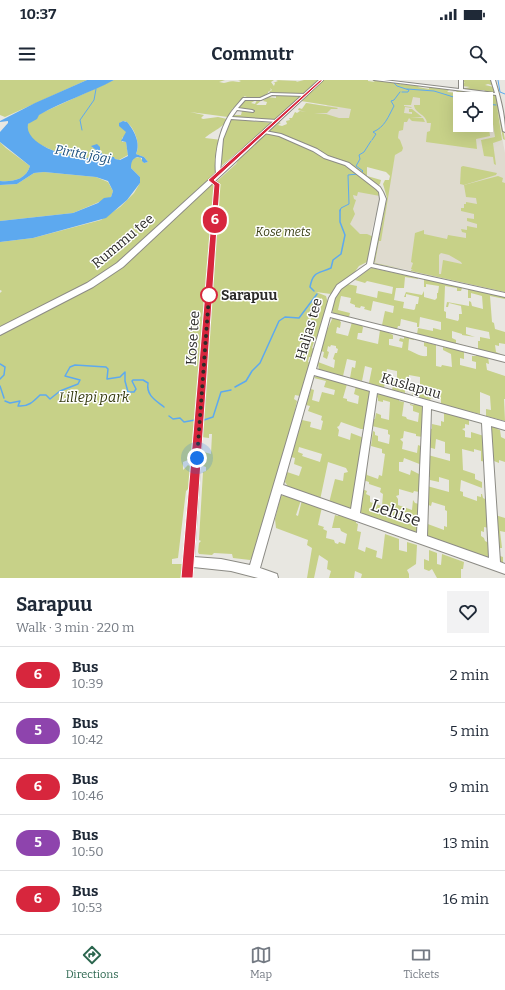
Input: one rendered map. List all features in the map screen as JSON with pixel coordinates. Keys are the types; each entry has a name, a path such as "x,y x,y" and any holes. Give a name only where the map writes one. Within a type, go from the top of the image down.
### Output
{"main road":[{"path":"211,180 321,80"},
{"name":"Rummu tee","path":"0,331 90,285 114,269 211,180"}],"street":[{"path":"376,80 497,94"},
{"path":"461,80 461,90"},
{"path":"494,80 505,131"},
{"path":"433,82 433,87"},
{"path":"218,173 220,147 229,118 235,109 247,98 261,99 271,94 305,95"},
{"path":"235,109 252,111"},
{"path":"229,118 277,121"},
{"path":"265,132 280,135 315,150 326,157 345,163 381,192 383,198 370,265 505,294"},
{"name":"Kose tee","path":"187,578 217,184 211,180"},
{"name":"Haljas tee","path":"254,570 332,298 337,288 370,265"},
{"path":"327,314 505,359"},
{"name":"Kuslapuu","path":"311,371 505,426"},
{"path":"355,516 374,389"},
{"path":"422,539 427,404"},
{"path":"486,420 495,566"},
{"name":"Lehise","path":"277,488 505,569"},
{"path":"188,562 214,562 254,570 273,578"}],"shaded area":[{"path":"406,94 453,100 453,132 493,132 493,106 496,106 505,153 505,291 375,263"},
{"path":"307,103 378,112 338,135 288,123"},
{"path":"354,190 381,195 370,237 368,251 345,225"}],"green space":[{"path":"0,80 87,80 5,117 0,115"},
{"path":"114,80 225,80 219,82 224,83 241,81 238,80 274,80 271,82 274,86 275,83 273,83 278,81 276,80 297,81 296,82 304,80 319,80 274,120 230,117 232,115 241,115 242,111 238,111 236,109 246,99 256,100 251,103 255,104 257,100 262,100 256,105 266,105 267,102 263,101 267,97 276,98 276,95 269,92 272,90 270,88 271,90 262,97 264,98 253,99 244,96 245,98 234,109 233,108 228,117 190,112 204,115 201,118 203,119 218,117 227,119 221,127 205,138 222,140 231,119 273,123 220,167 209,179 216,182 236,164 242,153 278,122 281,123 278,125 282,126 287,124 286,121 290,120 289,118 292,118 295,112 306,112 298,110 299,108 302,109 306,103 338,108 331,109 327,113 314,113 326,114 339,118 349,118 351,109 301,101 323,80 368,80 375,82 372,80 400,83 401,85 419,86 418,87 429,89 426,87 450,89 447,92 453,92 453,132 489,132 490,136 476,139 477,149 426,142 427,132 430,131 431,123 427,123 425,118 415,109 414,105 420,105 420,98 413,97 411,105 404,105 412,108 405,107 404,113 412,114 412,112 409,112 409,109 412,109 422,117 410,117 423,118 425,122 412,121 409,118 407,122 404,122 403,130 399,131 398,138 403,148 402,151 395,155 381,241 379,241 375,263 374,262 387,198 383,184 385,180 389,180 390,176 386,172 367,167 367,176 381,180 380,184 376,187 380,192 381,199 380,196 358,192 357,196 353,195 354,199 356,200 353,209 355,214 350,224 360,234 367,234 374,237 367,262 359,266 354,273 337,286 331,294 316,292 326,296 328,303 312,348 314,349 311,357 309,357 308,362 310,363 300,396 295,395 294,399 297,401 294,415 253,556 250,560 233,558 232,554 214,553 212,555 199,554 198,552 199,543 201,541 199,540 203,472 206,471 206,467 203,466 204,452 211,454 212,434 209,434 209,438 201,437 190,458 183,462 183,470 188,465 192,468 189,488 186,491 178,558 172,559 172,564 182,564 182,578 0,578 0,293 2,291 0,290 0,242 33,238 101,220 120,207 134,193 140,183 140,177 131,168 131,162 134,158 140,157 144,163 148,162 144,157 136,154 138,145 136,136 134,131 125,121 120,122 127,132 122,138 122,142 126,142 128,155 119,160 115,159 114,157 106,156 100,152 100,148 92,147 96,149 94,151 96,153 95,156 90,158 74,157 64,154 39,144 33,140 24,129 35,116"},
{"path":"493,80 494,86 488,84 485,85 494,87 496,93 483,92 485,90 479,90 480,92 462,89 470,87 462,86 462,83 465,83 462,81"},
{"path":"454,90 475,92 457,92"},
{"path":"493,95 497,95 505,140 503,139 497,106 502,140 493,143 496,165 494,164 493,157 484,156 481,140 495,137 493,124"},
{"path":"0,142 30,166 28,171 22,177 9,181 0,181"},
{"path":"463,166 497,173 496,175 464,185 460,184 461,167"},
{"path":"44,172 96,177 108,182 113,191 111,197 73,213 0,221 0,185 17,184 34,173"},
{"path":"498,176 503,178 502,182 505,183 505,292 411,271 413,270 411,269 413,263 411,262 415,233 424,230 424,234 447,239 448,235 466,238 466,233 462,232 461,229 467,230 467,226 477,228 477,224 467,221 467,218 474,219 474,214 461,211 461,208 464,208 464,204 466,204 466,202 477,204 476,198 466,197 464,185","holes":["441,253 449,255 462,264 443,260 441,274 439,274 439,255"]},
{"path":"375,263 404,269 376,264"},
{"path":"372,268 418,278 405,277 404,288 396,288 394,300 404,302 403,308 414,310 416,304 418,304 419,297 406,294 406,297 404,297 406,292 422,295 424,291 424,297 435,300 437,298 439,286 426,284 426,287 424,287 424,279 462,288 461,291 457,291 457,288 445,286 444,311 446,312 446,318 458,321 459,314 462,314 461,306 449,303 448,307 446,307 447,302 469,306 469,301 471,302 472,306 483,309 482,296 471,293 471,298 468,298 468,289 505,297 505,299 490,296 492,322 494,323 495,329 505,332 505,344 499,343 499,346 495,345 496,352 505,356 478,349 478,341 480,341 480,337 490,339 489,332 466,327 466,334 475,337 462,335 452,331 452,338 456,340 456,343 473,348 417,334 418,328 433,331 433,328 441,330 441,322 420,317 419,327 417,327 417,323 401,319 400,326 398,326 397,329 382,325 385,311 393,313 394,306 373,301 371,311 364,309 365,307 361,306 360,308 355,307 355,305 350,303 351,298 341,296 338,310 350,313 349,317 333,313 332,309 334,301 347,284 357,286 356,293 377,298 378,291 392,294 393,287 355,280"},
{"path":"333,317 341,320 340,328 337,327 336,333 348,336 352,322 361,325 363,327 362,333 358,333 357,339 378,344 380,330 388,331 393,335 393,339 389,339 389,345 402,348 403,342 399,341 400,338 404,339 404,335 414,337 414,340 409,339 408,350 424,356 427,356 427,347 424,346 424,342 436,345 436,366 441,367 442,365 452,367 451,354 443,350 443,347 446,348 446,345 460,349 460,351 464,352 464,359 460,358 460,365 476,369 476,362 472,361 472,356 476,356 476,353 488,356 489,364 486,363 487,370 505,376 505,421 486,416 486,409 491,410 490,396 480,392 480,414 441,405 441,400 431,398 430,400 413,396 412,390 415,390 415,386 417,386 417,384 420,384 420,377 409,375 408,389 405,389 405,393 392,390 394,378 397,378 397,371 387,369 384,388 369,383 372,368 365,366 362,381 350,378 352,367 355,368 356,361 347,359 343,376 319,371 318,362 334,368 335,360 333,359 338,349 336,346 328,346 327,351 329,352 327,359 323,357 324,352 321,351 325,335"},
{"path":"317,375 347,384 343,398 347,399 347,401 358,404 359,396 354,394 356,386 368,390 371,393 365,429 341,422 337,427 339,430 338,436 350,440 351,433 364,438 352,508 350,509 329,503 335,479 343,481 344,473 348,472 346,468 328,462 320,500 286,487 287,485 285,482 287,472 299,476 302,467 294,464 295,458 291,457 302,420 311,422 310,427 321,430 323,421 321,420 322,416 308,411 310,406 306,405 311,389 314,390 312,400 319,402 322,392 334,395 335,390 324,387 326,381 314,378","holes":["299,447 322,454 320,462 302,456 303,454 298,452"]},
{"path":"379,394 399,398 399,401 404,402 402,416 406,417 407,419 418,422 419,413 413,411 413,406 410,404 414,405 414,402 423,407 423,437 404,431 403,438 400,439 403,442 402,449 417,453 418,445 423,447 422,465 404,458 403,462 399,462 399,471 410,475 411,470 421,475 419,492 414,491 413,493 399,489 399,495 396,496 398,499 398,505 412,510 413,500 415,503 419,504 417,530 415,533 362,514 359,511 362,489 367,491 366,494 370,496 370,502 382,506 383,494 380,492 381,488 369,484 369,482 363,480 365,470 367,471 367,475 378,479 379,475 382,476 385,454 382,453 382,449 371,446 373,431 375,432 375,435 378,436 378,441 389,444 390,435 388,434 388,430 372,426 376,413 381,415 381,418 389,420 390,402 383,400 383,402 378,401 376,396"},
{"path":"444,411 469,418 469,425 465,424 465,428 462,429 465,431 465,437 471,438 471,432 484,436 486,462 481,461 481,451 474,449 474,452 462,449 463,470 475,474 475,479 482,482 482,488 461,480 460,491 463,492 463,496 477,501 477,496 481,497 482,494 483,498 487,500 489,528 484,527 484,532 481,531 481,536 489,543 489,556 487,558 426,537 425,523 444,530 444,526 447,527 447,511 445,510 445,506 432,502 431,506 426,504 427,486 449,492 449,480 439,477 439,482 430,480 430,477 427,477 428,455 450,461 450,454 445,453 445,442 436,439 435,449 428,447 429,428 432,429 432,424 441,426 441,421 444,422"},
{"path":"490,426 497,426 497,429 500,430 501,437 505,439 505,462 499,460 499,463 494,461 491,457"},
{"path":"283,493 301,500 296,515 298,516 302,500 322,507 318,525 324,527 323,529 327,531 326,538 334,540 335,543 338,544 339,542 345,544 347,534 341,531 340,528 332,528 335,515 338,516 338,513 356,520 356,523 358,524 357,531 361,532 358,549 365,552 366,547 377,551 376,557 382,559 385,534 399,539 399,550 407,552 407,542 417,545 416,564 407,570 409,578 361,578 362,574 355,571 354,578 329,578 331,571 327,569 328,561 319,555 314,578 307,578 312,548 307,545 308,540 276,528 275,519 281,495 283,496"},
{"path":"495,515 505,518 505,532 500,531 502,548 500,548 500,556 503,557 503,564 499,560"},
{"path":"429,550 437,553 437,564 441,565 442,554 464,562 463,569 461,569 461,578 437,578 432,569 429,571 424,569 424,559 429,561"}],"water":[{"path":"87,80 114,80 57,105 39,115 37,119 28,124 29,132 34,139 42,145 65,155 86,158 94,157 96,153 94,152 96,150 91,146 97,144 100,147 100,152 106,157 114,157 115,159 120,160 128,156 126,142 121,141 126,132 119,126 119,123 123,121 127,122 136,137 138,145 136,154 144,157 148,162 144,163 142,158 138,157 134,158 133,160 131,168 140,177 140,183 127,200 106,218 33,238 0,242 0,221 73,213 98,203 104,198 111,197 113,191 108,181 96,177 44,172 34,173 17,184 0,185 0,181 9,181 22,177 28,171 30,166 0,142 0,132 8,121 0,121 35,103"}],"waterway":[{"path":"498,80 500,92 505,94"},
{"path":"394,83 397,86 409,90 408,92 402,92"},
{"path":"82,130 80,120 94,100 96,89"},
{"path":"407,89 434,91 453,97"},
{"path":"372,140 376,134 373,132 377,130 388,118 394,106 391,101 394,100 400,92"},
{"path":"361,173 363,171 356,166 360,159 359,155 364,152 371,141"},
{"path":"340,211 341,208 349,204 348,175 358,174"},
{"path":"314,291 310,287 313,278 319,272 331,268 333,260 341,254 345,235 340,222 340,211"},
{"path":"235,387 246,381 252,371 260,363 279,321 285,317 299,318 317,294"},
{"path":"0,364 5,367 4,375 0,379"},
{"path":"5,401 10,403 20,401 18,406 25,406 30,404 40,395 46,395 50,399 60,391 78,384 80,380 65,376 70,367 75,365 106,367 108,369 107,379 120,377 125,372 125,381 128,392 134,392 136,389 132,381 133,380 143,380 148,383 148,391 152,397 164,407"},
{"path":"0,386 4,398"},
{"path":"204,420 213,417 221,392 231,390"},
{"path":"169,416 173,419 180,418 184,422 195,420"}],"bus line":[{"name":"6","path":"187,578 217,184 211,180 321,80"}],"place":[{"name":"Sarapuu","path":"209,295"}],"route":[{"path":"197,458 209,295"}],"water label":[{"name":"Pirita jõgi","path":"83,154"}],"park label":[{"name":"Kose mets","path":"283,232"},
{"name":"Lillepi park","path":"94,397"}]}
